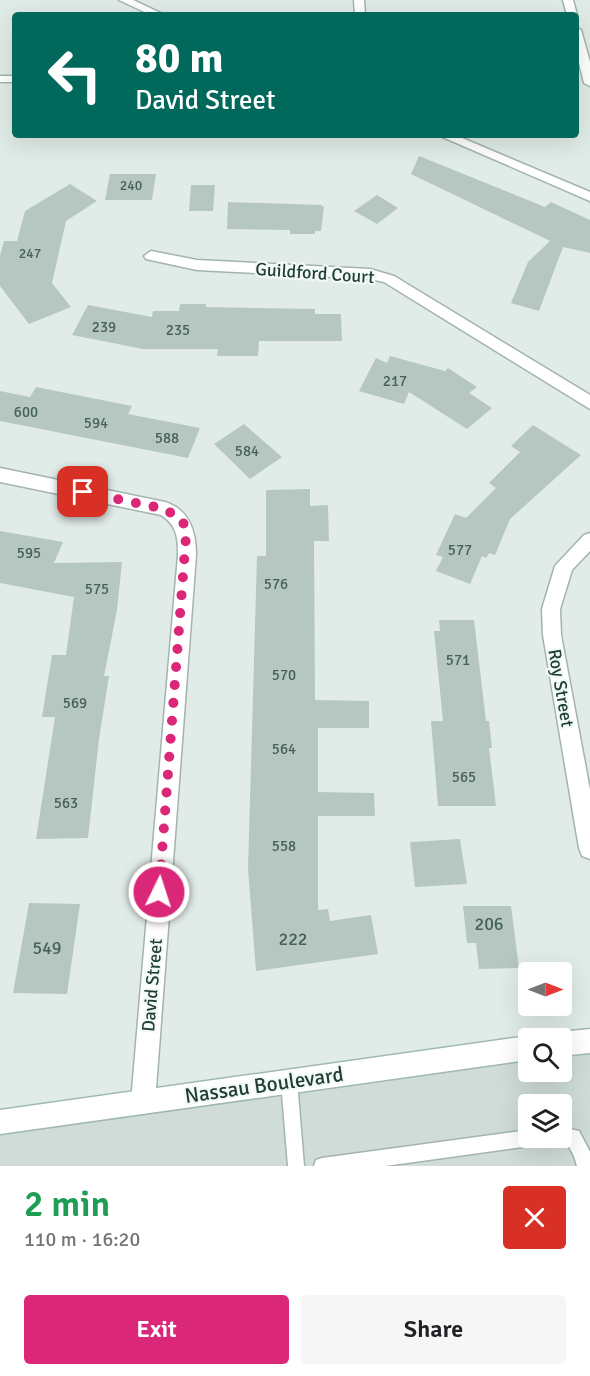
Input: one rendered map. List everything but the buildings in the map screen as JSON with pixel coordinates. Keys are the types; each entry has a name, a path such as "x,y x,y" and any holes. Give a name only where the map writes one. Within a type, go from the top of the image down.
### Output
{"street":[{"path":"124,0 153,12"},
{"path":"579,41 590,83"},
{"path":"451,138 590,197"},
{"name":"Guildford Court","path":"151,255 197,265 370,274 389,279 590,403"},
{"name":"David Street","path":"0,475 165,509 178,515 186,528 184,590 143,1102"},
{"name":"Roy Street","path":"590,540 564,566 551,609 552,635 590,848"},
{"path":"572,1043 590,1041"},
{"name":"Nassau Boulevard","path":"0,1122 518,1049"}],"lane":[{"path":"289,1081 296,1166"},
{"path":"572,1137 582,1153 585,1166"},
{"path":"322,1166 518,1140"}],"shaded area":[{"path":"590,1052 590,1166 0,1166 0,1134 518,1062 518,1082 572,1082 572,1054"}],"route":[{"path":"83,492 165,509 178,515 186,528 184,590 159,892"}]}
